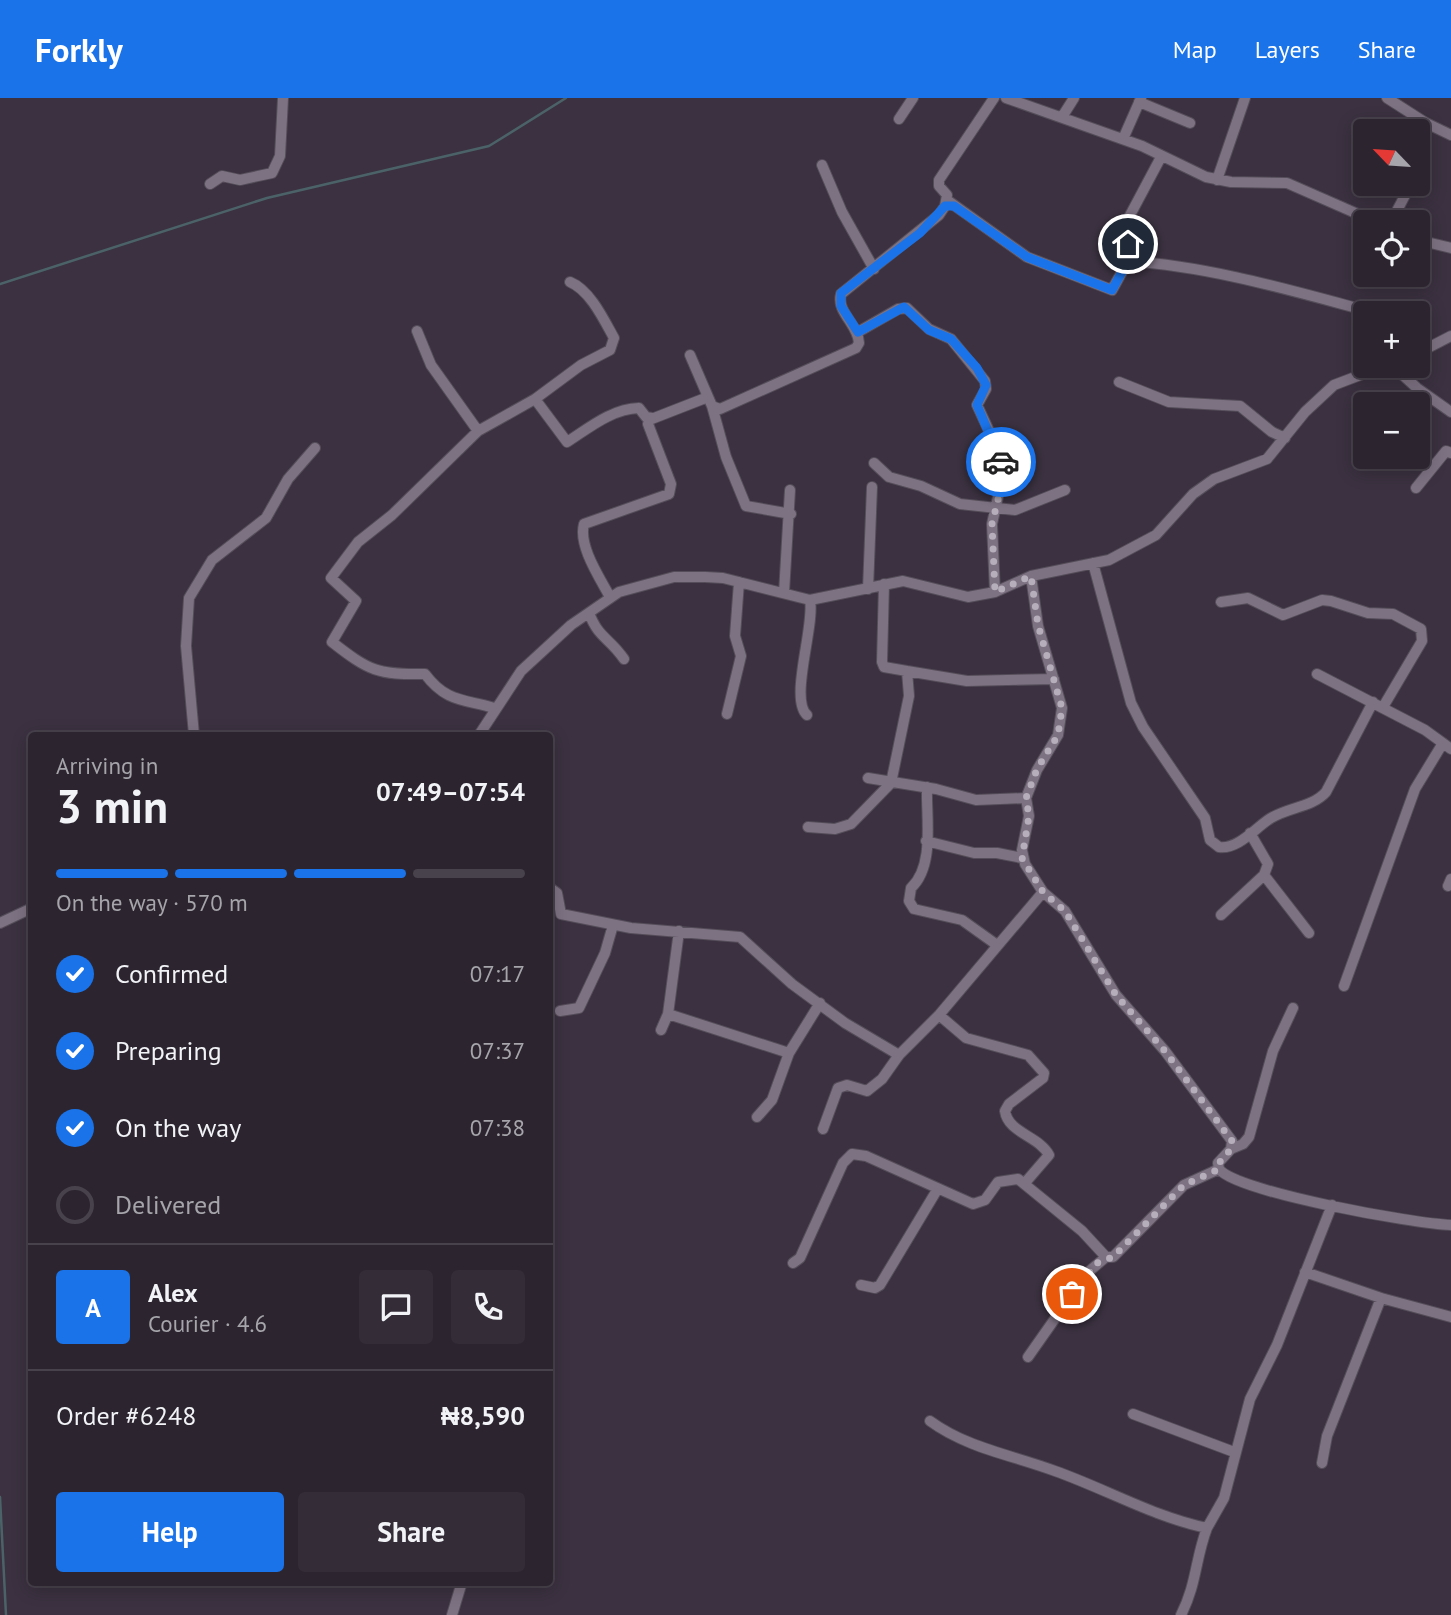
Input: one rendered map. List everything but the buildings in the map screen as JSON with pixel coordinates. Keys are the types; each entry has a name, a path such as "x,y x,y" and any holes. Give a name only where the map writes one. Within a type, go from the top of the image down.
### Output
{"street":[{"path":"211,184 222,176 240,180 272,173 280,156 283,98"},
{"path":"899,119 913,98"},
{"path":"994,98 939,180 939,186 947,195 949,204 1027,257 1112,290 1128,261 1128,219 1161,157"},
{"path":"1006,98 1123,139 1217,180 1287,183 1353,212"},
{"path":"1062,117 1074,98"},
{"path":"1217,180 1245,98"},
{"path":"1387,98 1426,123 1451,135"},
{"path":"1123,139 1140,100 1190,123"},
{"path":"822,165 842,212 874,269"},
{"path":"535,400 567,442 606,417 630,408 639,408 646,417 652,418 710,402 725,407 853,349 859,343 858,332 841,306 839,298 845,290 920,233 949,204"},
{"path":"1430,243 1451,248"},
{"path":"1128,261 1179,265 1353,307"},
{"path":"495,708 451,699 438,691 425,674 383,673 364,667 332,642 356,601 331,578 358,542 392,515 478,431 535,400 581,365 610,351 614,338 584,292 569,282"},
{"path":"858,332 898,309 907,308 929,330 951,339 977,368 987,387 978,403 978,409 1002,464 1002,483 992,524 995,592"},
{"path":"417,331 431,365 478,431"},
{"path":"1430,347 1451,336"},
{"path":"690,355 710,402 726,457 746,506 791,514"},
{"path":"481,732 522,671 610,597 645,583 674,577 723,578 810,600 903,581 968,597 995,592 1031,576 1109,560 1144,543 1204,486 1267,459 1321,395 1334,385 1353,378"},
{"path":"1406,378 1451,412"},
{"path":"1119,382 1169,402 1240,406 1272,432 1285,438"},
{"path":"610,597 592,562 582,530 584,524 590,520 669,494 672,490 648,424 652,418"},
{"path":"194,732 186,646 189,598 212,560 266,518 288,479 315,448"},
{"path":"1416,488 1446,451 1451,453"},
{"path":"874,463 889,477 929,489 954,502 995,508 1015,510 1065,490"},
{"path":"869,589 872,487"},
{"path":"784,593 785,549 791,514 790,491"},
{"path":"1093,563 1131,703 1143,727 1205,818 1209,840 1225,848 1272,817 1318,801 1422,641 1422,629 1394,614 1368,613 1332,601 1322,600 1283,615 1248,598 1221,603"},
{"path":"1031,576 1038,625 1062,708 1058,735 1037,769 1026,798 1029,816 1022,858 1043,892 1065,911 1116,995 1165,1051 1232,1141 1231,1149"},
{"path":"727,714 741,656 735,636 739,582"},
{"path":"884,584 884,667 967,681 1054,679"},
{"path":"807,715 800,701 810,600"},
{"path":"589,613 597,633 614,645 624,659"},
{"path":"808,827 835,829 851,824 891,783 909,696 907,671"},
{"path":"1317,674 1378,705 1447,746 1415,789 1344,986"},
{"path":"868,778 927,787 976,800 1026,798"},
{"path":"927,787 926,860 920,880 911,888 909,901 914,909 961,920 997,945"},
{"path":"1221,915 1264,875 1268,864 1251,832"},
{"path":"926,841 974,853 998,852 1022,858"},
{"path":"1264,875 1309,933"},
{"path":"553,890 557,893 561,914 614,925 740,937 792,984 845,1023 899,1055"},
{"path":"823,1129 838,1088 847,1085 871,1089 883,1079 899,1055 939,1016 1043,892"},
{"path":"0,923 28,910"},
{"path":"560,1011 579,1008 605,953 614,925"},
{"path":"661,1030 668,1014 679,931"},
{"path":"757,1117 772,1100 789,1054 820,1003"},
{"path":"1219,1169 1221,1158 1249,1137 1273,1051 1293,1008"},
{"path":"668,1014 789,1054"},
{"path":"939,1016 966,1038 1028,1055 1044,1073 1043,1078 1009,1104 1005,1111 1011,1125 1044,1146 1049,1155 1024,1184"},
{"path":"793,1262 800,1258 843,1163 852,1154 866,1156 973,1204 985,1200 998,1182 1018,1179 1082,1231 1106,1257"},
{"path":"1219,1169 1231,1180 1280,1196 1451,1224"},
{"path":"1028,1357 1087,1273 1106,1257 1113,1257 1184,1185 1219,1169"},
{"path":"861,1285 875,1288 880,1285 937,1190"},
{"path":"1181,1615 1195,1587 1200,1546 1224,1498 1250,1399 1277,1345 1332,1205"},
{"path":"1305,1272 1381,1298 1451,1317"},
{"path":"1322,1464 1327,1436 1381,1298"},
{"path":"1133,1414 1234,1452"},
{"path":"930,1421 955,1438 1056,1471 1155,1513 1207,1528"},
{"path":"452,1615 461,1586"}],"waterway":[{"path":"0,284 267,198 489,146 566,98"},
{"path":"0,1497 6,1615"}],"way so far":[{"path":"1001,462 1002,483 992,524 995,592 1031,576 1038,625 1062,708 1058,735 1037,769 1026,798 1029,816 1022,858 1043,892 1065,911 1116,995 1165,1051 1232,1141 1231,1149 1221,1158 1219,1169 1184,1185 1113,1257 1106,1257 1097,1263 1072,1294"}],"route":[{"path":"1001,462 977,405 986,385 977,368 951,339 929,330 912,311 904,307 858,332 839,302 841,293 920,233 945,206 954,206 1027,257 1112,290 1128,261 1128,244"}]}
